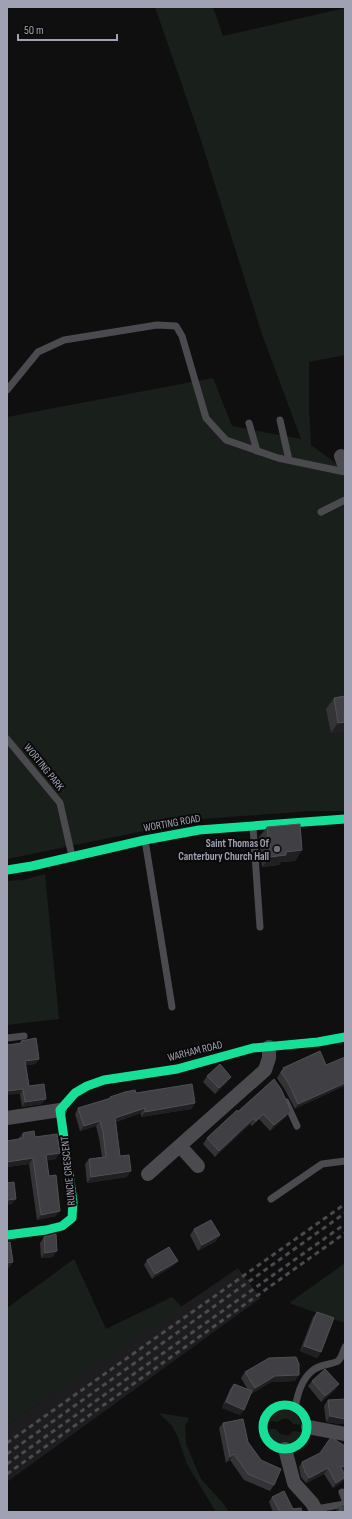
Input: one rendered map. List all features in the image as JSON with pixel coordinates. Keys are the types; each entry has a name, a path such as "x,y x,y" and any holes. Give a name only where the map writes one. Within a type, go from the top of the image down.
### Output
{"street":[{"name":"WORTING ROAD","path":"7,870 72,858 146,840 199,830 345,819"},
{"name":"WARHAM ROAD","path":"60,1110 75,1093 87,1086 104,1080 177,1069 253,1048 345,1037"},
{"path":"148,1174 267,1073 269,1047"},
{"path":"7,1118 60,1110"},
{"name":"RUNCIE CRESCENT","path":"7,1235 46,1230 62,1226 72,1218 73,1202 60,1110"},
{"path":"180,1146 198,1166"},
{"path":"286,1405 295,1407 304,1415 308,1427 306,1436 301,1443 294,1447 285,1449 276,1447 269,1441 264,1433 264,1423 268,1414 274,1408 286,1405"},
{"path":"308,1427 345,1434"},
{"path":"285,1449 294,1483 316,1510"}],"lane":[{"path":"7,390 38,352 64,340 157,325 176,326 182,336 206,418 226,440 289,460 345,472"},
{"path":"280,420 289,460"},
{"path":"248,423 257,451"},
{"path":"320,512 345,500"},
{"name":"WORTING PARK","path":"7,740 60,803 72,858"},
{"path":"252,826 260,927"},
{"path":"146,840 172,1007"},
{"path":"7,1038 24,1036"},
{"path":"284,1098 297,1126"},
{"path":"271,1199 322,1164 345,1160"},
{"path":"295,1407 298,1391 312,1370 324,1364 338,1361 345,1347"},
{"path":"342,1492 345,1500"},
{"path":"316,1510 345,1504"}],"shaded area":[{"path":"155,7 213,7 223,36 345,8 345,355 309,362 309,408 311,445 345,470 345,811 310,811 202,819 7,859 7,417 213,378 232,426 301,439 262,334 199,134"},
{"path":"45,874 59,1019 7,1025 7,881 23,880"},
{"path":"74,1259 106,1329 172,1297 182,1307 7,1425 7,1308"},
{"path":"345,1263 345,1323 289,1303"},
{"path":"238,1268 261,1298 7,1482 7,1425"},
{"path":"282,1410 295,1413 299,1418 301,1425 293,1424 286,1418 278,1422 270,1421 276,1412"},
{"path":"159,1413 189,1418 185,1426 186,1444 201,1479 223,1503 229,1512 216,1512 187,1464 178,1437 172,1426"},
{"path":"268,1429 276,1429 283,1435 289,1435 293,1431 301,1432 294,1442 283,1444 277,1443 273,1440 269,1435"}],"building":[{"path":"345,696 345,722 338,723 334,698"},
{"path":"300,824 302,850 286,852 286,855 270,857 267,827"},
{"path":"36,1038 39,1059 25,1061 29,1086 44,1084 46,1099 25,1102 23,1089 7,1091 7,1045 22,1043 21,1041"},
{"path":"320,1051 326,1065 345,1057 345,1083 298,1104 289,1084 281,1072 284,1069 283,1068"},
{"path":"220,1064 231,1077 219,1088 207,1076"},
{"path":"274,1079 281,1089 291,1111 274,1125 263,1114 256,1121 254,1118 219,1151 207,1138"},
{"path":"192,1084 195,1103 145,1112 145,1108 115,1118 120,1156 129,1155 131,1171 91,1177 89,1159 106,1157 103,1132 100,1121 84,1126 78,1108 125,1092 135,1090 136,1093"},
{"path":"34,1131 35,1137 57,1134 60,1153 46,1155 49,1176 56,1175 60,1211 41,1215 33,1158 7,1162 7,1141 24,1138 23,1133"},
{"path":"14,1182 16,1199 7,1200 7,1183"},
{"path":"211,1220 220,1235 202,1245 194,1229"},
{"path":"56,1234 57,1251 45,1253 44,1237"},
{"path":"10,1242 13,1262 7,1263 7,1243"},
{"path":"169,1247 178,1261 155,1274 147,1260"},
{"path":"317,1312 334,1318 321,1352 304,1346"},
{"path":"296,1357 299,1364 299,1375 275,1376 255,1388 245,1372 269,1358"},
{"path":"325,1369 339,1384 325,1396 312,1381"},
{"path":"234,1384 252,1391 244,1410 226,1402"},
{"path":"345,1399 345,1419 330,1416 328,1400"},
{"path":"243,1419 248,1442 261,1460 281,1469 274,1485 248,1474 234,1454 230,1457 223,1423"},
{"path":"331,1437 345,1446 345,1467 340,1466 345,1477 336,1483 328,1468 309,1478 305,1472 302,1462 320,1453"},
{"path":"284,1491 293,1509 301,1508 302,1512 280,1512 272,1497"},
{"path":"345,1504 345,1512 340,1512 340,1505"}],"railway":[{"path":"7,1443 345,1204"},
{"path":"7,1454 345,1213"},
{"path":"7,1464 345,1224"},
{"path":"7,1474 345,1233"}],"traffic: fast":[{"path":"7,870 32,866 145,840 199,830 345,819"},
{"path":"7,1235 46,1230 62,1226 72,1218 73,1202 60,1110 75,1093 87,1086 104,1080 177,1069 253,1048 318,1042 345,1037"},
{"path":"285,1405 297,1409 303,1415 307,1427 303,1439 297,1445 285,1449 273,1445 267,1439 263,1427 267,1415 273,1409 285,1405"}],"place":[{"name":"Saint Thomas Of Canterbury Church Hall","path":"277,849"}]}
